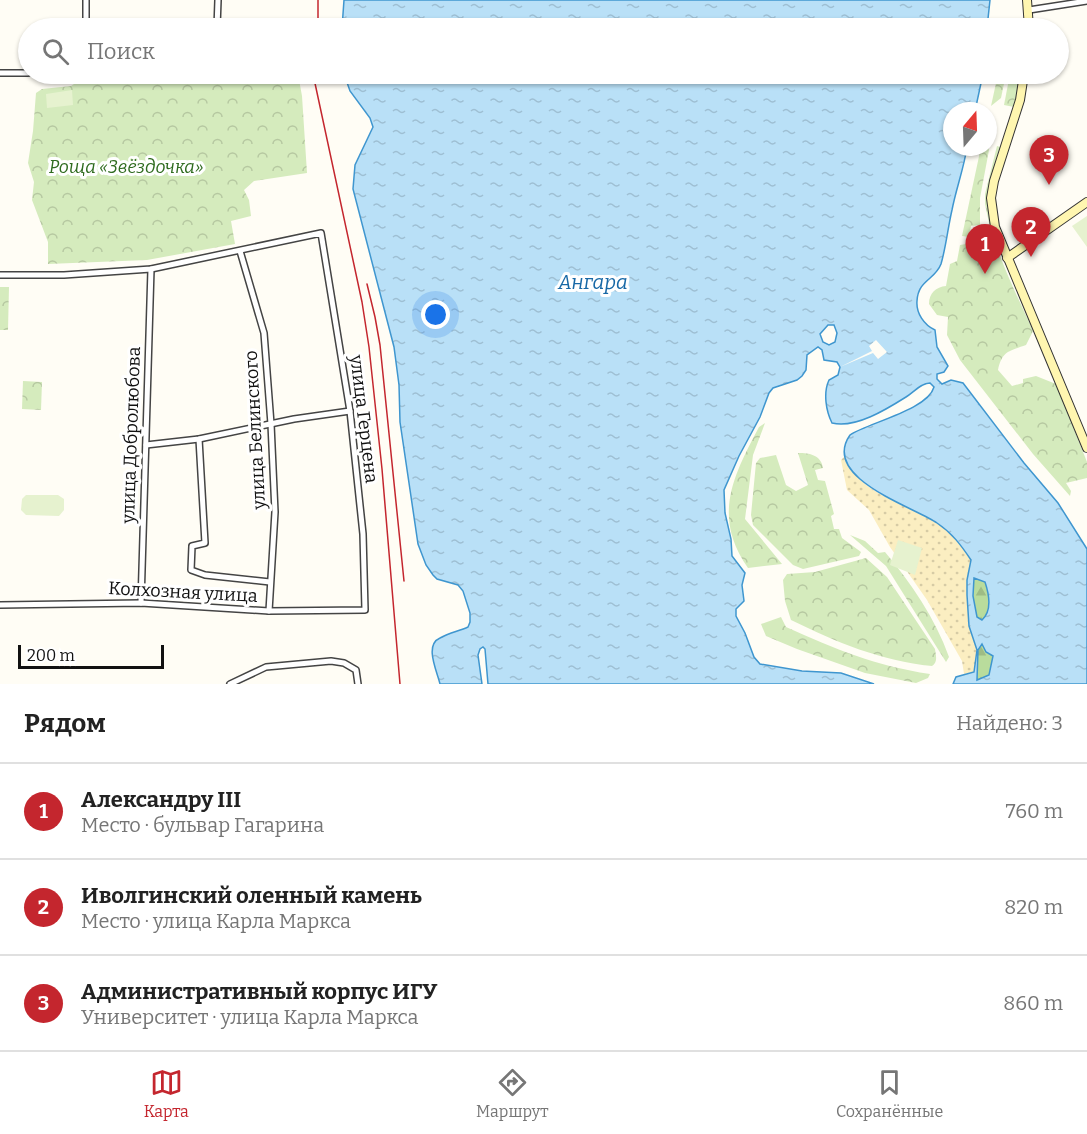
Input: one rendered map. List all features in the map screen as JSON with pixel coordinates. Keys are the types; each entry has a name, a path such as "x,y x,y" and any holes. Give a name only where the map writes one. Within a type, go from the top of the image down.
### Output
{"street":[{"path":"86,0 86,18"},
{"path":"217,18 218,0"},
{"path":"1027,0 1029,18"},
{"path":"1029,10 1087,1"},
{"path":"0,73 18,73"},
{"path":"1022,84 1020,100 994,181 991,198 994,227 1087,448"},
{"path":"1007,258 1087,202"},
{"name":"улица Герцена","path":"240,251 321,233 351,411 363,534 365,610"},
{"path":"0,275 64,275 151,268 240,251"},
{"name":"улица Белинского","path":"240,251 264,333 272,424 275,512 268,611"},
{"name":"улица Добролюбова","path":"141,603 151,268"},
{"path":"146,445 199,439 306,417 351,411"},
{"path":"199,439 205,543 192,546 191,570 205,575 270,582"},
{"name":"Колхозная улица","path":"0,605 141,603 268,611 365,610"},
{"path":"230,684 266,667 331,661 344,663 356,670 358,684"}],"green space":[{"name":"Роща «Звёздочка»","path":"74,84 300,84 307,173 254,181 244,190 249,200 251,216 231,221 235,244 147,260 48,264 48,242 32,200 34,182 28,163 36,93 42,89"},
{"path":"996,84 1004,84 1001,98 992,102"},
{"path":"1008,84 1019,84 1014,107 1004,105"},
{"path":"72,90 73,105 47,108 46,94"},
{"path":"997,146 1000,147 988,192 991,225 1010,281 1033,331 1026,345 1004,355 998,370 1012,386 1023,383 1023,379 1036,376 1056,384 1087,462 1087,478 1066,483 1071,491 1070,496 1033,454 960,360 947,335 948,317 937,315 929,304 934,291 946,286 950,264 957,261 960,245 974,246 977,253 980,251 981,236 986,235 989,248 994,247 985,194 994,156 997,156"},
{"path":"979,156 988,156 980,198 980,225 971,226 969,237 962,236"},
{"path":"1087,216 1087,247 1072,226"},
{"path":"0,287 9,287 8,330 0,330"},
{"path":"23,381 42,382 41,410 22,409"},
{"path":"765,423 753,455 745,519 782,564 748,568 737,549 731,531 730,497 741,463 759,427"},
{"path":"798,453 811,454 820,460 823,468 815,470 818,480 825,481 834,514 831,516 834,529 839,529 842,538 861,552 859,556 803,569 793,565 753,525 751,515 756,463 760,458 776,455 786,485 796,491 808,485"},
{"path":"26,495 58,495 64,499 64,510 59,516 26,515 21,510 22,499"},
{"path":"850,535 865,541 878,553 885,552 904,576 937,628 949,657 946,662 886,566"},
{"path":"898,540 922,548 915,575 890,565"},
{"path":"866,558 887,577 935,649 936,661 932,666 877,655 825,636 791,620 785,601 783,580 787,574 815,572"},
{"path":"974,578 985,582 988,592 987,612 982,620 977,617 973,596"},
{"path":"781,617 786,627 839,649 910,671 930,674 928,678 916,683 865,673 766,636 761,624"},
{"path":"982,644 987,653 993,656 989,675 977,680 978,650"}],"sand":[{"path":"845,456 851,469 870,488 945,528 971,560 967,595 969,626 977,650 974,672 964,674 962,661 927,600 890,547 869,510 847,490 841,460"}],"water":[{"path":"344,0 990,0 988,18 343,18"},
{"name":"Ангара","path":"348,84 981,84 977,102 943,102 943,156 966,156 941,264 935,274 920,289 917,305 927,325 935,330 937,347 948,366 944,372 937,374 937,379 942,384 951,380 963,383 1024,463 1058,503 1087,549 1087,684 953,684 956,677 974,672 977,650 969,626 967,595 971,560 956,540 937,523 891,499 858,478 848,465 844,450 850,435 921,403 934,387 930,383 924,384 890,407 861,421 832,423 827,408 826,391 829,380 838,375 840,367 837,362 824,360 822,350 818,347 807,355 806,370 802,376 773,388 769,393 760,417 724,490 732,556 745,573 742,585 744,601 736,609 736,616 754,657 760,664 802,671 841,673 874,684 488,684 483,647 478,655 482,684 440,684 432,652 435,641 468,627 470,613 463,591 458,585 437,579 433,575 426,565 418,544 400,422 399,385 394,347 353,189 355,165 373,127 370,118","holes":["828,325 834,325 837,333 835,342 829,345 823,342 820,334","974,578 985,582 988,607 982,620 977,617 973,596","982,644 986,652 993,656 989,675 977,680 978,650"]}],"pier":[{"path":"876,340 887,352 878,359 873,353 840,367 872,351 869,346"}],"railway":[{"path":"318,0 318,18"},
{"path":"315,84 362,302 369,347 400,684"},
{"path":"367,284 380,345 404,581"}],"place":[{"name":"Административный корпус ИГУ","path":"1049,185"},
{"name":"Иволгинский оленный камень","path":"1031,257"},
{"name":"Александру III","path":"985,274"}]}
